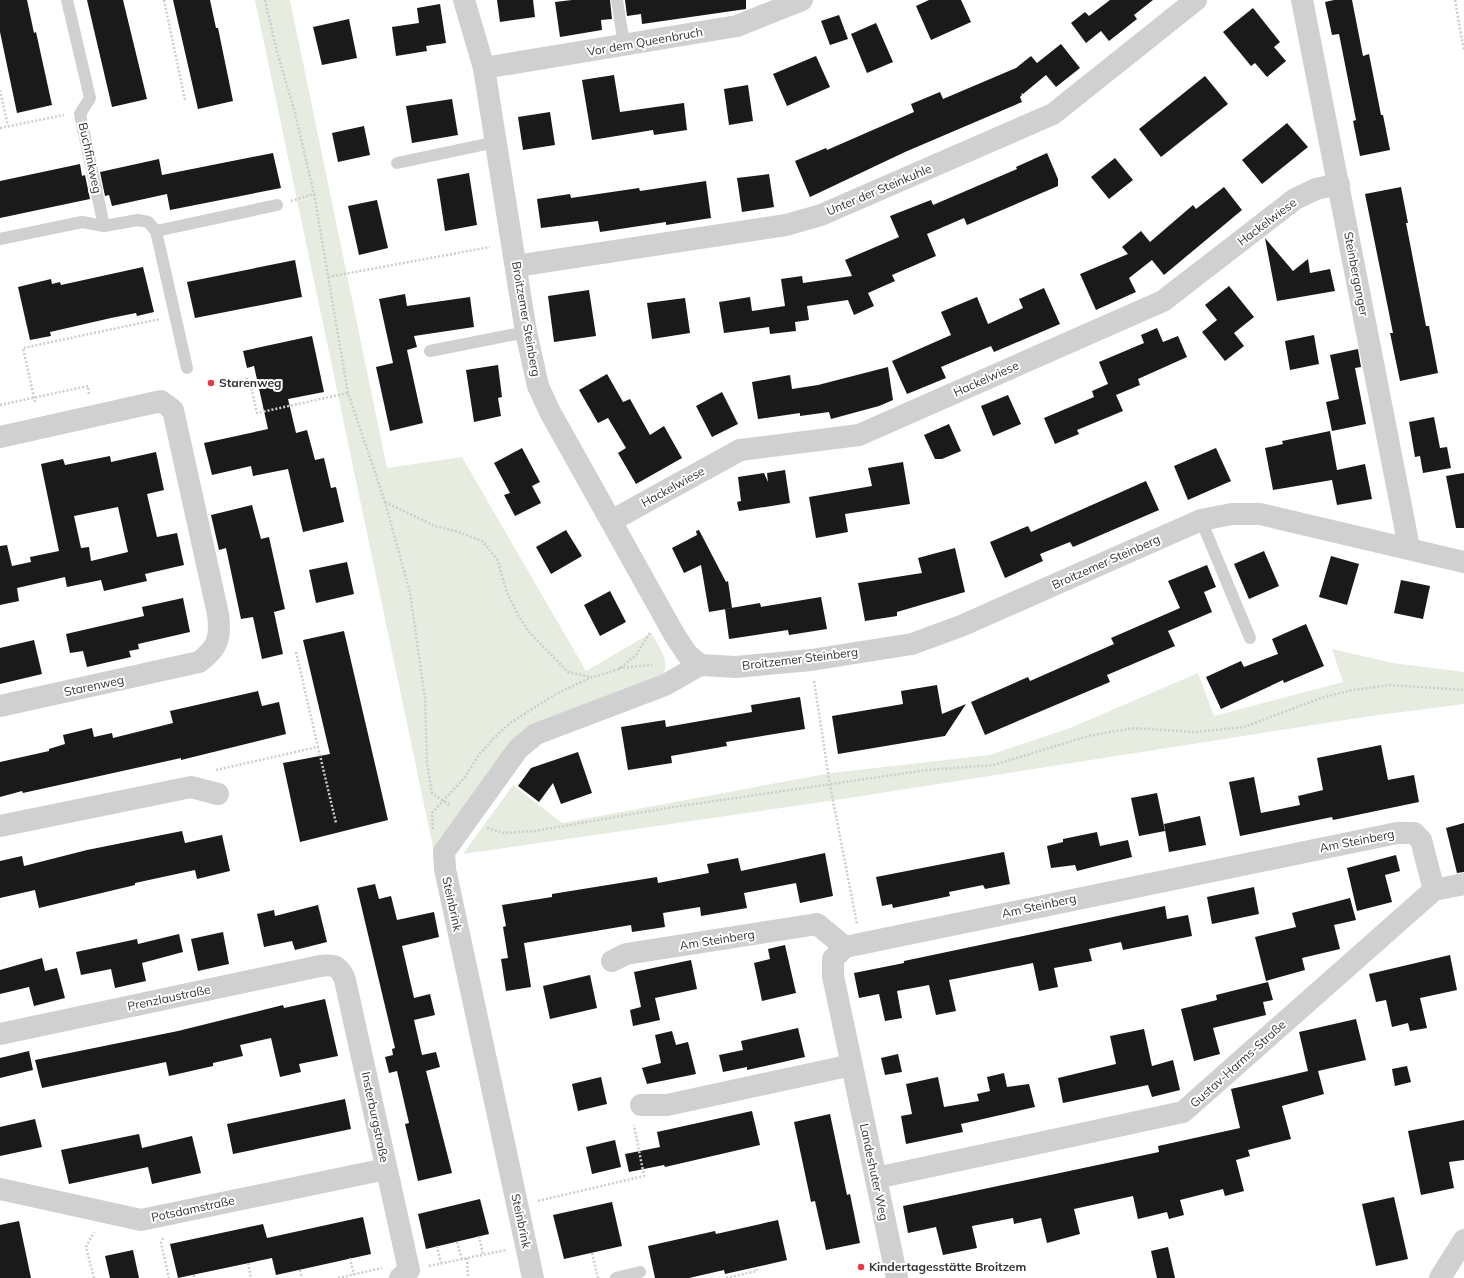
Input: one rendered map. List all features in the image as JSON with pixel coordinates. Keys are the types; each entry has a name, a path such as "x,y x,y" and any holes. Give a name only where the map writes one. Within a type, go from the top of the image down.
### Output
{"street":[{"name":"Broitzemer Steinberg","path":"464,0 484,68 526,332 538,386 550,412 674,634 687,654 700,665 736,667 811,660 912,644 961,626 1202,520 1232,514 1260,514 1410,548 1464,562"},
{"name":"Vor dem Queenbruch","path":"484,68 624,46 737,26 772,6 802,0"},
{"name":"Unter der Steinkuhle","path":"516,266 786,225 821,215 1053,114 1196,0"},
{"name":"Steinberganger","path":"1302,0 1410,548"},
{"name":"Hackelwiese","path":"611,521 740,450 859,435 1163,302 1295,199 1316,189 1339,184"},
{"name":"Starenweg","path":"0,437 161,401 173,410 220,628 219,639 212,653 199,662 0,706"},
{"name":"Steinbrink","path":"533,1278 444,869 444,852 518,749 536,734 665,685 700,665"},
{"path":"0,826 191,787 216,794"},
{"name":"Am Steinberg","path":"612,961 626,954 817,924 853,946 1396,833 1414,833 1421,840 1434,890"},
{"path":"1434,890 1464,884"},
{"name":"Gustav-Harms-Straße","path":"876,1178 1183,1112 1434,890"},
{"name":"Landeshuter Weg","path":"853,946 833,959 833,976 897,1278"},
{"name":"Prenzlaustraße","path":"0,1034 320,966 331,964 337,966"},
{"name":"Insterburgstraße","path":"337,966 342,972 345,980 386,1169 406,1270"},
{"path":"641,1105 667,1105 852,1065"},
{"name":"Potsdamstraße","path":"0,1189 141,1220 386,1169"},
{"path":"1440,1278 1464,1240"}],"lane":[{"name":"Buchfinkweg","path":"67,0 90,98 80,114 104,226"},
{"path":"617,0 624,46"},
{"path":"397,163 496,142"},
{"path":"156,231 278,205"},
{"path":"0,239 82,222 104,226 138,220 148,222 156,231 186,368"},
{"path":"430,351 526,332"},
{"path":"1202,520 1250,638"},
{"path":"616,1278 640,1272"}],"path":[{"path":"164,0 185,100"},
{"path":"265,0 277,52 294,109 314,194 348,393 385,502 410,593 425,698 427,763 432,793 482,827 504,833 535,831 668,808 927,770 994,765 1088,736 1134,728 1195,732 1244,727 1321,698 1352,690 1390,685 1464,690"},
{"path":"1455,0 1464,51"},
{"path":"0,90 8,126"},
{"path":"0,128 72,113 80,114"},
{"path":"278,205 314,194"},
{"path":"328,277 512,244"},
{"path":"35,402 23,348 174,316"},
{"path":"246,378 250,383 257,413 348,393"},
{"path":"385,502 428,523 459,532 482,542 497,559 506,590 519,617 529,632 568,672 590,678"},
{"path":"296,652 336,823"},
{"path":"811,660 853,946"},
{"path":"216,794 208,772 318,747"},
{"path":"517,1205 644,1176 633,1122 641,1105"},
{"path":"94,1278 86,1247 105,1212"},
{"path":"160,1216 164,1235 160,1243 169,1278"},
{"path":"479,1236 483,1255"},
{"path":"457,1242 462,1259"},
{"path":"437,1246 441,1263"},
{"path":"338,1278 354,1274 406,1270 526,1246"},
{"path":"592,1253 598,1278"},
{"path":"350,1258 354,1274"},
{"path":"467,1258 468,1278"},
{"path":"248,1264 251,1278"},
{"path":"726,1278 757,1271 756,1267"},
{"path":"300,1270 302,1278"}],"shaded area":[{"path":"255,0 290,0 387,468 462,457 586,671 651,633 665,658 665,669 663,674 530,728 434,852"},
{"path":"1332,649 1393,663 1464,672 1464,704 1371,716 836,800 463,854 513,785 562,823 831,773 990,755 1070,728 1198,673 1214,716 1343,682"}],"building":[{"path":"0,0 27,0 34,33 36,32 52,105 17,113 0,32"},
{"path":"87,0 123,0 147,99 112,107"},
{"path":"173,0 210,0 216,28 218,28 233,101 198,109"},
{"path":"497,0 533,0 535,17 500,22"},
{"path":"572,0 610,0 612,19 601,20 602,30 560,37 555,2"},
{"path":"625,0 746,0 746,9 642,24 641,14 627,16"},
{"path":"929,0 961,0 971,22 931,40 916,6"},
{"path":"1110,0 1153,0 1134,15 1137,19 1109,41 1101,31 1086,43 1071,23 1085,12 1089,16"},
{"path":"1334,0 1352,0 1363,56 1369,54 1381,115 1383,115 1390,150 1360,156 1353,121 1356,120 1339,34 1332,35 1325,2"},
{"path":"440,4 446,43 426,46 427,51 396,56 392,27 419,23 417,8"},
{"path":"1253,8 1280,42 1274,47 1286,61 1267,77 1255,63 1251,66 1223,32"},
{"path":"839,15 848,39 830,45 821,21"},
{"path":"349,19 357,58 322,65 313,27"},
{"path":"876,23 893,62 867,73 851,34"},
{"path":"1061,44 1080,68 1056,87 1046,75 1023,94 1021,93 1022,95 1020,97 1022,102 905,152 810,197 795,161 826,148 827,150 914,112 911,104 940,92 943,99 1016,68 1031,56 1037,63"},
{"path":"816,56 830,87 787,106 773,74"},
{"path":"614,75 620,112 684,103 687,130 654,135 653,130 592,140 582,80"},
{"path":"1205,76 1228,104 1161,157 1139,129"},
{"path":"748,85 753,121 729,125 724,89"},
{"path":"452,99 458,135 412,143 406,106"},
{"path":"550,112 555,145 523,150 518,117"},
{"path":"1287,123 1308,147 1262,184 1242,160"},
{"path":"364,126 370,155 338,162 332,133"},
{"path":"273,153 281,188 170,210 167,194 112,206 109,195 105,196 100,172 159,159 162,175"},
{"path":"1047,153 1058,179 1058,186 967,225 964,218 927,234 936,256 892,275 895,281 868,293 874,306 854,315 848,300 807,306 809,320 795,322 796,331 770,334 769,327 724,333 719,302 750,297 752,311 785,306 781,279 802,276 803,283 852,276 845,260 899,237 890,216 931,200 933,205 1017,169 1016,167"},
{"path":"1115,158 1133,180 1109,199 1091,177"},
{"path":"80,164 82,176 85,175 90,199 0,218 0,181"},
{"path":"469,173 477,225 445,231 437,179"},
{"path":"769,174 774,207 742,212 737,178"},
{"path":"706,181 711,218 666,225 666,222 600,232 598,221 541,228 537,199 570,194 571,198 639,188 640,191"},
{"path":"1224,187 1242,210 1164,275 1152,260 1129,278 1136,292 1096,310 1080,274 1128,254 1122,247 1141,231 1150,242 1193,205 1196,209"},
{"path":"1401,187 1408,223 1406,223 1426,326 1429,326 1438,373 1400,381 1390,333 1393,333 1365,194"},
{"path":"377,200 388,248 359,255 348,206"},
{"path":"1265,238 1293,271 1308,259 1310,273 1330,269 1335,291 1277,301"},
{"path":"295,260 302,297 195,318 187,282"},
{"path":"143,267 154,312 137,316 136,313 111,318 50,332 51,336 30,340 18,287 51,279 52,284 60,282 61,285"},
{"path":"1229,286 1254,317 1234,333 1244,346 1225,361 1202,332 1217,320 1205,305"},
{"path":"1044,288 1060,324 994,352 991,346 941,367 946,378 907,394 892,361 951,335 941,312 977,297 988,324 1023,308 1019,299"},
{"path":"589,290 596,336 554,342 548,296"},
{"path":"405,294 407,306 470,297 474,327 414,336 417,347 407,350 423,423 390,431 376,367 393,363 379,299"},
{"path":"685,298 690,333 652,339 647,303"},
{"path":"1157,328 1163,342 1178,336 1187,357 1138,379 1140,385 1116,395 1123,411 1077,430 1079,434 1055,444 1044,418 1094,397 1092,391 1108,384 1099,362 1144,343 1141,335"},
{"path":"1314,335 1319,364 1290,370 1285,341"},
{"path":"312,336 324,392 288,399 296,433 307,430 315,460 324,458 331,488 336,487 344,522 303,532 288,469 253,476 251,466 212,475 204,443 268,429 254,366 247,368 243,351"},
{"path":"1358,349 1361,367 1355,368 1366,424 1332,431 1326,402 1339,399 1330,355"},
{"path":"498,365 502,397 498,398 501,416 474,422 466,370"},
{"path":"888,367 893,400 879,406 831,419 829,412 800,416 800,413 758,419 752,382 790,375 792,389 818,385"},
{"path":"607,374 623,402 630,399 650,435 664,426 682,458 636,484 618,453 626,448 608,418 598,423 579,390"},
{"path":"722,392 738,424 712,437 696,406"},
{"path":"1008,395 1021,424 993,436 981,406"},
{"path":"1434,417 1440,448 1447,447 1451,468 1423,473 1420,456 1415,457 1409,422"},
{"path":"949,424 961,451 942,459 935,459 924,435"},
{"path":"1330,431 1337,470 1365,464 1372,499 1337,505 1332,480 1273,490 1265,448 1283,444 1282,441"},
{"path":"522,448 540,482 532,486 541,503 515,516 504,495 510,493 494,463"},
{"path":"1216,448 1231,481 1188,500 1174,466"},
{"path":"156,452 164,490 147,494 157,537 177,533 184,565 145,574 147,581 104,591 101,580 67,587 65,577 17,588 19,601 0,605 0,546 7,545 12,566 31,562 30,557 59,551 41,464 63,459 65,465 110,456 111,462","holes":["118,507 128,552 91,561 89,547 81,548 74,516"]},
{"path":"903,462 910,504 845,514 848,532 816,538 809,497 872,486 868,468"},
{"path":"785,470 790,503 739,511 737,502 741,501 738,477 764,473 768,482 767,473"},
{"path":"1464,473 1464,528 1456,528 1446,476"},
{"path":"1146,481 1159,510 1073,547 1070,542 1040,554 1043,561 1005,578 990,542 1028,526 1031,532"},
{"path":"252,505 261,539 269,537 285,609 274,612 283,654 262,659 253,617 241,619 226,548 219,550 211,515"},
{"path":"566,530 582,556 551,574 536,547"},
{"path":"699,530 726,582 728,581 732,608 709,612 701,565 684,573 672,548 697,535 696,531"},
{"path":"955,548 965,592 897,612 897,616 865,621 858,583 922,573 918,558"},
{"path":"1264,551 1279,586 1249,599 1234,564"},
{"path":"1331,556 1359,564 1347,605 1319,597"},
{"path":"347,562 354,594 316,603 309,570"},
{"path":"1207,565 1216,587 1204,592 1212,612 1168,631 1175,646 1107,675 1110,682 985,735 971,702 1028,677 1030,681 1114,644 1111,638 1180,608 1168,581"},
{"path":"1401,580 1430,586 1423,619 1394,613"},
{"path":"610,591 626,622 600,636 584,605"},
{"path":"821,597 827,629 789,635 788,630 729,639 725,609 760,603 761,607"},
{"path":"183,598 190,632 138,644 139,649 129,651 131,657 87,667 83,651 70,653 66,634 144,616 142,607"},
{"path":"1306,624 1324,666 1284,683 1283,680 1221,709 1206,677 1241,661 1244,667 1278,654 1272,639"},
{"path":"344,631 388,820 300,842 283,763 330,754 303,640"},
{"path":"34,640 42,674 0,684 0,648"},
{"path":"937,685 942,714 966,704 945,736 838,754 832,716 903,704 901,691"},
{"path":"258,691 262,706 279,702 286,734 181,760 181,758 23,793 22,791 0,797 0,762 49,751 49,749 65,744 63,735 92,728 94,737 112,733 113,738 173,723 170,711"},
{"path":"800,697 805,729 726,742 727,746 671,756 672,763 628,770 621,727 665,720 666,727 752,712 751,705"},
{"path":"1381,745 1388,780 1414,775 1419,802 1333,820 1332,817 1240,836 1229,782 1254,777 1261,813 1300,805 1298,796 1323,790 1317,758"},
{"path":"578,752 592,793 561,804 553,783 539,802 518,786 531,768"},
{"path":"1157,793 1165,831 1139,836 1131,798"},
{"path":"1200,816 1206,845 1169,852 1164,824"},
{"path":"1464,823 1464,872 1457,873 1446,828"},
{"path":"182,831 185,843 222,835 230,871 197,879 195,870 135,883 135,885 39,908 35,890 0,898 0,861 22,856 24,866 87,850"},
{"path":"1097,832 1100,846 1128,840 1132,857 1077,871 1075,865 1051,868 1047,846 1063,842 1063,839"},
{"path":"1004,852 1010,884 985,889 983,885 949,892 950,896 893,908 892,904 882,906 876,877"},
{"path":"825,853 833,896 800,903 796,883 744,893 747,908 701,916 700,907 663,913 665,927 632,932 631,925 524,943 531,987 506,991 501,959 508,958 503,927 506,926 502,905 552,897 552,894 657,877 658,883 709,873 707,864 738,858 741,871"},
{"path":"1396,855 1400,871 1385,875 1392,902 1357,911 1347,868"},
{"path":"375,884 379,899 391,896 397,920 434,912 439,937 402,946 414,998 430,994 435,1015 414,1020 422,1055 436,1052 440,1067 426,1071 452,1173 418,1181 405,1124 409,1123 397,1071 389,1073 385,1057 393,1055 392,1049 395,1048 357,888"},
{"path":"1254,887 1259,914 1212,924 1207,897"},
{"path":"1350,898 1356,920 1334,925 1340,949 1302,958 1305,970 1266,981 1255,937 1296,927 1292,913"},
{"path":"318,905 327,942 295,950 292,941 264,947 257,914 274,910 275,916"},
{"path":"1165,906 1167,919 1188,915 1192,936 1123,950 1121,942 1089,949 1092,961 1054,968 1058,987 1039,991 1033,963 949,980 956,1011 936,1015 929,985 897,991 902,1018 885,1021 879,994 859,998 854,973 904,963 904,961"},
{"path":"223,932 229,964 198,971 191,939"},
{"path":"179,934 183,952 142,963 146,981 115,988 111,969 81,975 76,952 137,939 138,944"},
{"path":"785,945 796,993 762,1001 754,963 770,959 768,949"},
{"path":"1450,955 1457,990 1420,998 1427,1028 1410,1031 1408,1023 1392,1027 1386,1000 1376,1002 1369,974"},
{"path":"42,958 45,971 57,968 65,998 34,1006 29,987 0,994 0,970"},
{"path":"691,960 697,989 655,998 660,1020 633,1026 630,1010 641,1007 634,972"},
{"path":"590,975 597,1008 550,1019 543,986"},
{"path":"1268,982 1273,1000 1263,1002 1266,1015 1213,1028 1220,1054 1194,1061 1181,1009 1217,1000 1216,995"},
{"path":"325,999 338,1056 299,1064 301,1072 280,1077 271,1038 240,1045 243,1056 213,1063 213,1066 169,1076 166,1062 42,1088 35,1060 178,1031 283,1005 284,1008"},
{"path":"1356,1019 1366,1060 1318,1071 1324,1094 1282,1106 1291,1139 1248,1150 1250,1156 1236,1160 1244,1191 1225,1196 1223,1189 1180,1200 1184,1215 1169,1219 1167,1212 1138,1219 1133,1196 1074,1209 1080,1234 1047,1243 1041,1218 1014,1224 1013,1218 972,1226 977,1248 943,1255 936,1227 908,1233 903,1206 1159,1152 1158,1146 1240,1128 1231,1089 1308,1071 1299,1032"},
{"path":"798,1028 805,1057 747,1070 747,1067 723,1072 719,1055 743,1050 741,1041"},
{"path":"1144,1029 1152,1066 1173,1060 1180,1090 1152,1097 1148,1085 1063,1103 1058,1078 1116,1064 1110,1036"},
{"path":"672,1031 676,1045 688,1042 696,1074 647,1084 642,1068 661,1063 655,1035"},
{"path":"29,1051 33,1070 0,1078 0,1058"},
{"path":"898,1054 902,1072 885,1075 881,1058"},
{"path":"1407,1066 1411,1082 1395,1086 1392,1069"},
{"path":"1004,1073 1007,1087 1029,1084 1035,1107 961,1124 963,1132 906,1144 901,1116 912,1114 906,1084 938,1077 944,1107 979,1101 977,1094 990,1091 987,1077"},
{"path":"601,1077 607,1104 578,1111 572,1084"},
{"path":"345,1099 351,1129 233,1154 227,1124"},
{"path":"752,1111 760,1145 665,1167 664,1165 629,1172 625,1154 660,1147 657,1132"},
{"path":"830,1114 847,1195 850,1194 860,1243 826,1250 815,1201 811,1202 794,1122"},
{"path":"35,1119 42,1147 0,1156 0,1127"},
{"path":"1464,1120 1464,1160 1449,1162 1454,1188 1421,1195 1408,1131"},
{"path":"139,1134 142,1148 192,1136 201,1173 152,1184 148,1167 69,1184 61,1150"},
{"path":"615,1140 621,1167 592,1174 586,1147"},
{"path":"1394,1197 1408,1259 1376,1266 1362,1204"},
{"path":"480,1199 489,1234 426,1249 418,1214"},
{"path":"612,1202 622,1246 564,1259 553,1215"},
{"path":"363,1217 371,1254 276,1275 272,1258 178,1278 170,1244 263,1224 267,1238"},
{"path":"778,1220 787,1260 725,1274 724,1270 689,1278 655,1278 648,1246 715,1231 716,1234"},
{"path":"19,1221 31,1278 0,1278 0,1225"},
{"path":"1168,1247 1175,1278 1157,1278 1151,1251"},
{"path":"133,1250 139,1278 110,1278 105,1256"}],"place":[{"name":"Starenweg","path":"211,383"},
{"name":"Kindertagesstätte Broitzem","path":"861,1267"}]}
